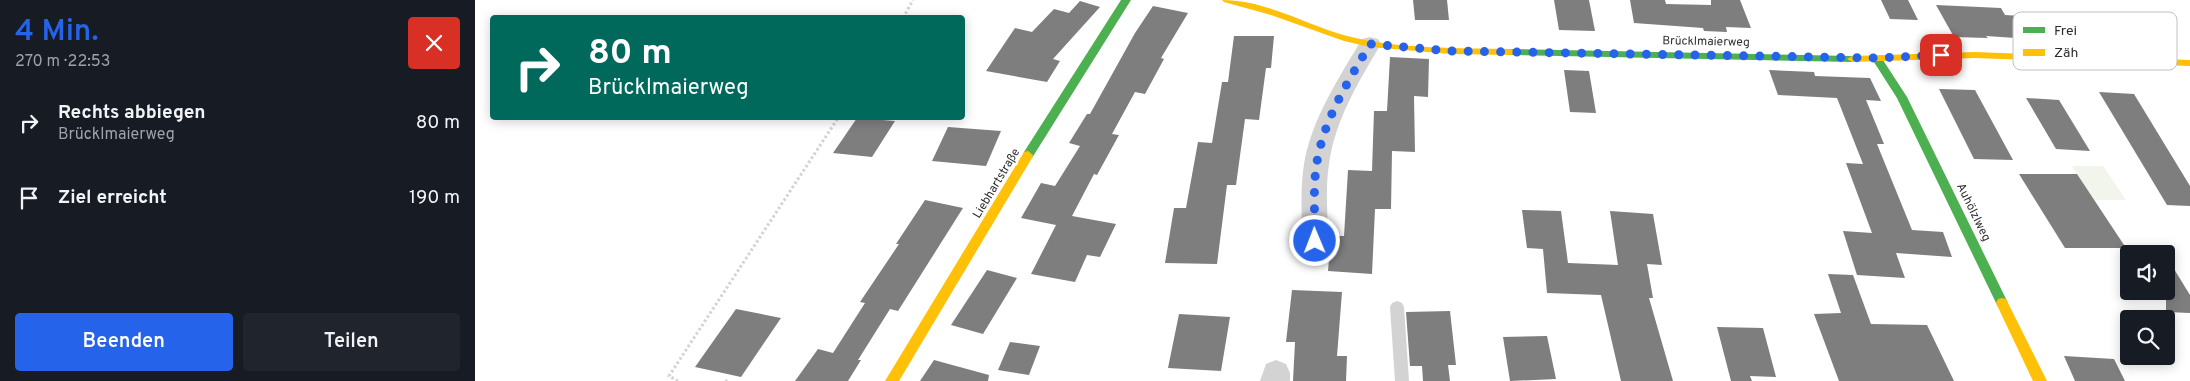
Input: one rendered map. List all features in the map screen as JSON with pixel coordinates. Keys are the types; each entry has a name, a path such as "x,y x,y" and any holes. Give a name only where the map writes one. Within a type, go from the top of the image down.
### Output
{"street":[{"name":"Liebhartstraße","path":"892,381 1045,128 1127,0"},
{"name":"Brücklmaierweg","path":"1227,0 1274,13 1347,39 1370,44 1450,51 1877,58 1975,55 2013,56"},
{"path":"1315,241 1315,188 1318,153 1327,125 1339,98 1370,44"},
{"name":"Auhölzlweg","path":"1877,58 1902,97 2041,381"},
{"name":"Brücklmaierweg","path":"2177,63 2190,63"}],"lane":[{"path":"1397,307 1402,381"}],"path":[{"path":"905,15 913,0"},
{"path":"678,381 669,376 838,120"}],"shaded area":[{"path":"2072,166 2103,166 2126,200 2094,200"}],"building":[{"path":"1413,0 1447,0 1449,20 1415,20"},
{"path":"1554,0 1589,0 1595,31 1559,30"},
{"path":"1630,0 1665,0 1666,4 1711,5 1711,0 1740,0 1751,28 1726,27 1727,32 1704,31 1703,28 1634,23"},
{"path":"1881,0 1908,0 1918,20 1890,19"},
{"path":"1080,1 1100,7 1053,59 1060,61 1047,82 986,71 1015,28 1032,32 1054,9 1069,13"},
{"path":"1936,5 2001,8 2005,15 2013,15 2013,38 1954,37"},
{"path":"1153,6 1188,13 1161,58 1164,59 1145,94 1135,92 1112,134 1119,135 1097,175 1094,174 1072,216 1116,224 1100,257 1087,255 1075,282 1031,274 1056,225 1021,218 1041,183 1055,186 1080,146 1069,143 1087,114 1090,114 1135,33"},
{"path":"1234,36 1274,36 1271,68 1266,68 1259,120 1245,119 1236,185 1227,185 1217,264 1165,263 1174,208 1186,208 1198,142 1212,143 1222,82 1228,82"},
{"path":"1390,57 1429,59 1428,97 1414,96 1415,152 1392,151 1391,209 1375,209 1372,274 1328,271 1331,236 1344,236 1348,170 1372,171 1374,111 1387,111"},
{"path":"1564,70 1589,71 1596,113 1570,112"},
{"path":"1769,70 1814,72 1815,76 1870,78 1881,101 1866,100 1884,144 1877,144 1912,230 1943,232 1952,257 1896,253 1905,278 1857,275 1843,231 1872,233 1846,163 1863,164 1837,98 1778,95"},
{"path":"1939,89 1975,90 2013,160 1974,159"},
{"path":"2099,92 2134,94 2190,186 2190,206 2167,205"},
{"path":"2026,98 2059,100 2090,151 2056,149"},
{"path":"856,120 895,121 872,157 833,153"},
{"path":"948,127 1001,131 986,166 932,161"},
{"path":"2019,174 2077,174 2124,245 2120,245 2120,248 2065,248"},
{"path":"925,200 963,208 898,311 890,309 858,360 861,360 848,381 795,381 818,349 833,353 865,303 860,302 899,244 896,244"},
{"path":"1522,210 1561,211 1568,263 1618,265 1610,211 1653,214 1662,265 1647,264 1653,298 1649,298 1673,381 1621,381 1601,295 1547,293 1543,249 1527,248"},
{"path":"987,270 1017,278 983,334 951,325"},
{"path":"2175,271 2190,295 2190,313 2166,310 2166,300 2175,300"},
{"path":"1828,274 1853,275 1871,324 1927,325 1954,381 1839,381 1814,314 1841,313"},
{"path":"1292,290 1342,292 1337,356 1347,356 1346,381 1293,381 1295,342 1286,342"},
{"path":"736,309 781,318 741,377 695,367"},
{"path":"1450,311 1456,365 1448,365 1450,381 1423,381 1422,366 1410,366 1406,312"},
{"path":"1179,314 1230,317 1221,371 1168,368"},
{"path":"1717,327 1763,328 1776,377 1750,376 1752,381 1731,381"},
{"path":"1547,336 1556,379 1510,381 1503,337"},
{"path":"1010,342 1040,346 1029,375 998,370"},
{"path":"2064,356 2114,359 2125,381 2075,381"},
{"path":"934,360 989,375 988,381 920,381"}],"traffic: fast":[{"path":"1028,155 1126,0"},
{"path":"1511,52 1852,59"},
{"path":"1877,59 1902,97 2002,303"}],"traffic: slow":[{"path":"1227,0 1274,13 1347,39 1370,44 1450,51 1511,52"},
{"path":"1852,59 1975,55 2013,56"},
{"path":"2177,63 2190,63"},
{"path":"892,381 1028,155"},
{"path":"2002,303 2040,381"}],"route":[{"path":"1315,241 1315,188 1318,153 1327,125 1339,98 1370,44 1450,51 1877,58 1941,55"}]}
